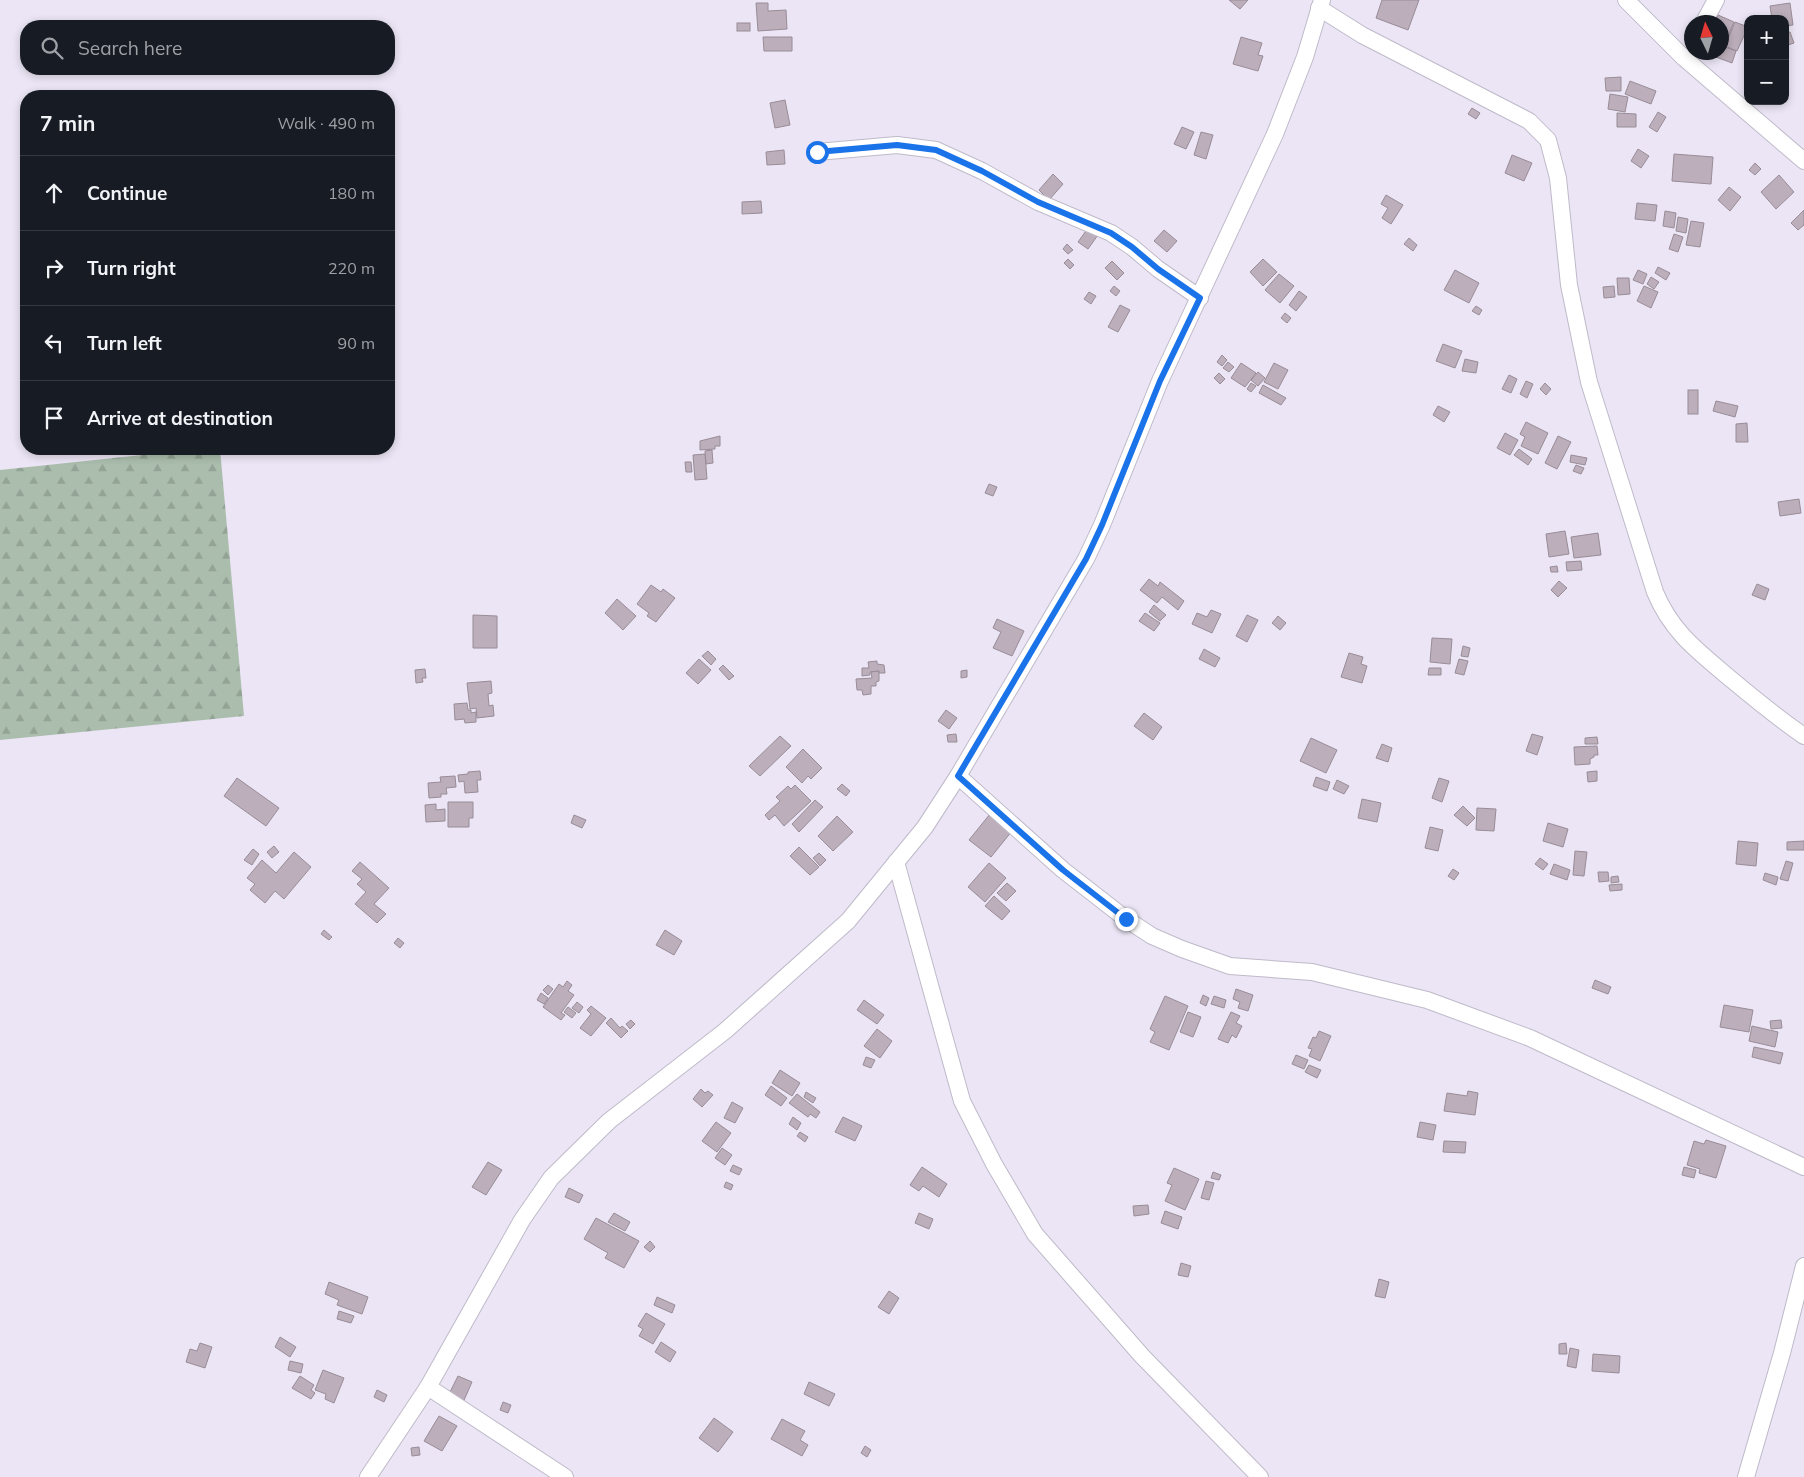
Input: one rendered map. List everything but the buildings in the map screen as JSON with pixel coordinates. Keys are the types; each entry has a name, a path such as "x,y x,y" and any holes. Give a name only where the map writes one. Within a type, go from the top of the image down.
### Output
{"street":[{"path":"1626,0 1684,49"},
{"path":"1708,15 1716,0"},
{"path":"368,1477 428,1387 522,1220 551,1178 609,1121 725,1031 848,921 925,827 958,776 1086,559 1102,525 1160,381 1275,134 1305,57 1321,4 1362,35 1529,121 1548,140 1558,178 1569,285 1588,382 1663,612 1684,639 1778,719 1804,736"},
{"path":"1697,60 1804,161"},
{"path":"817,152 897,145 936,150 982,171 1038,202 1111,233 1200,298"},
{"path":"958,776 1063,870 1126,919 1152,936 1230,966 1312,972 1427,1000 1530,1038 1804,1167"},
{"path":"896,862 962,1101 994,1164 1035,1234 1142,1356 1260,1477"},
{"path":"1746,1477 1782,1353 1804,1266"},
{"path":"428,1387 565,1477"}],"green space":[{"path":"142,455 221,455 244,716 0,740 0,470"}],"route":[{"path":"817,152 897,145 936,150 982,171 1038,202 1111,233 1200,298 1160,381 1102,525 1086,559 958,776 1063,870 1126,919"}]}
